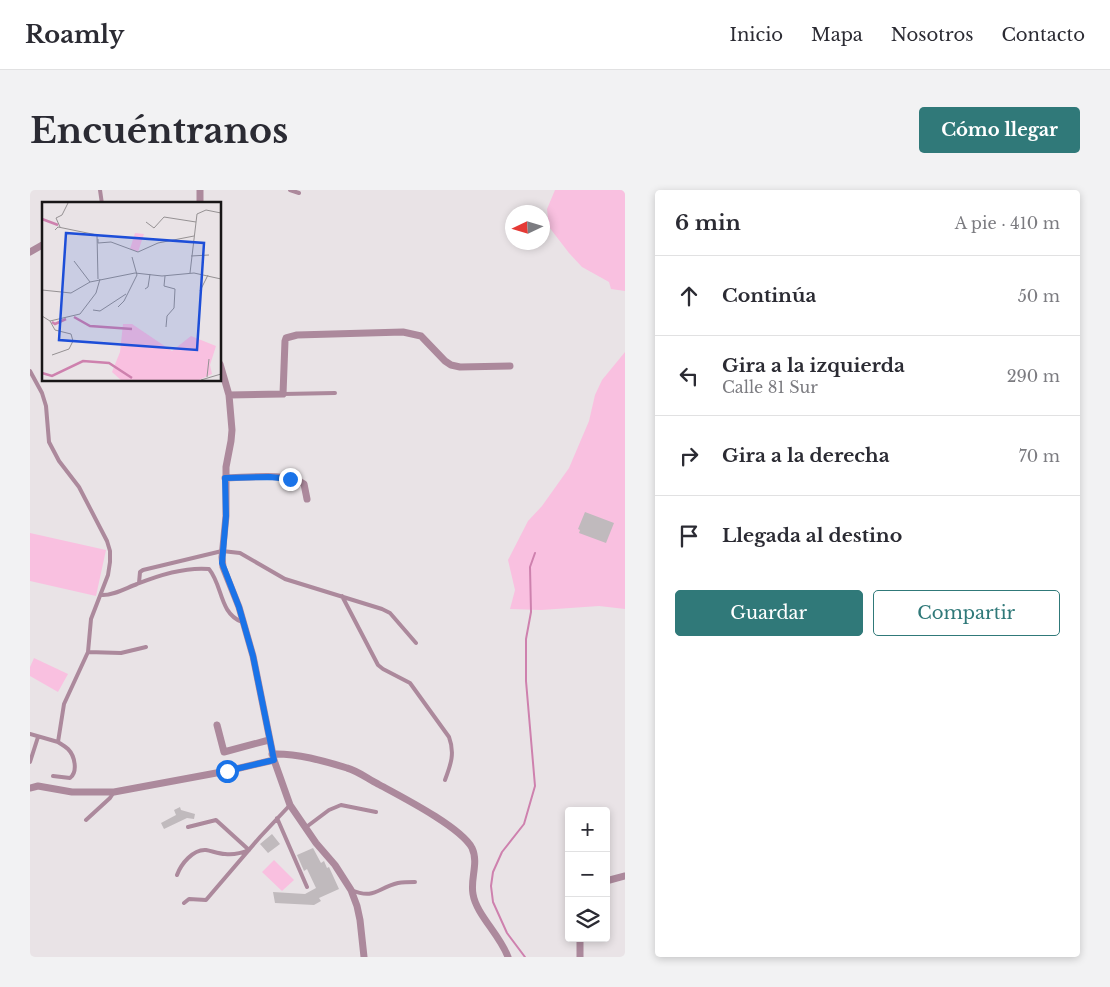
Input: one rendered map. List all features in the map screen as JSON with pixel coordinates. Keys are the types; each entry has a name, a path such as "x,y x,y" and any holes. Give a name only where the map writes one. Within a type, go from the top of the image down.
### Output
{"street":[{"path":"30,252 42,245"},
{"path":"229,395 283,394 285,341 290,336 297,335 403,332 421,336 451,365 460,367 510,366"},
{"path":"221,367 229,395 232,430 225,478 226,516 222,551 223,567 239,607 253,656 273,757 290,805 305,828 335,865 351,890 360,920 364,957"},
{"path":"225,478 270,477 299,480 304,484 307,499"},
{"path":"217,726 224,752 270,740"},
{"path":"30,788 38,786 72,792 114,792 227,771 287,753 349,769 420,807 456,832 472,849 474,857 473,895 477,905 504,946 508,957"},
{"path":"610,880 625,876"},
{"path":"580,942 580,957"}],"lane":[{"path":"290,190 299,193"},
{"path":"30,371 42,393 46,406 49,442 59,461 79,487 110,551 108,575 91,618 88,652 64,704 58,742"},
{"path":"283,394 334,393"},
{"path":"139,583 140,572 143,570 222,551 240,553 285,579 390,613 416,643"},
{"path":"101,595 108,595 139,583 195,568 209,569 216,577 225,608 234,619 242,622"},
{"path":"342,596 378,665 383,670 410,683 449,737 453,747 452,760 445,780"},
{"path":"88,652 122,653 146,647"},
{"path":"30,734 58,742 72,754 74,775 70,778 52,776"},
{"path":"30,762 38,737"},
{"path":"86,820 114,792"},
{"path":"184,903 189,899 206,900 290,805"},
{"path":"305,828 329,810 340,805 376,812"},
{"path":"277,818 307,887"},
{"path":"188,827 216,820 249,850"},
{"path":"177,875 186,860 200,851 233,854 249,850"},
{"path":"351,890 372,894 396,884 415,882"}],"shaded area":[{"path":"555,190 625,190 625,291 611,289 609,282 582,267 569,253 550,228 549,205"},
{"path":"625,352 625,609 599,606 541,610 510,609 515,590 508,560 528,521 542,506 569,468 589,421 595,395 602,380"},
{"path":"30,533 106,550 96,596 30,581"},
{"path":"34,658 68,674 58,692 30,676 30,667"},
{"path":"274,860 294,880 282,891 262,872"}],"building":[{"path":"585,512 614,523 606,543 579,533 580,530 578,529"},
{"path":"180,807 181,810 195,814 194,819 187,818 164,829 161,823 176,815 174,810"},
{"path":"272,834 280,844 268,853 260,844"},
{"path":"313,848 321,863 324,861 327,868 329,867 339,889 319,898 321,901 314,905 275,903 273,892 305,894 316,888 307,869 304,871 297,855"}],"waterway":[{"path":"525,957 507,933 493,902 491,886 493,872 502,852 524,824 535,786 526,681 526,639 531,612 530,567 535,553"}],"route":[{"path":"227,771 274,760 253,656 239,607 222,563 222,551 226,534 225,478 270,477 290,479"}]}
